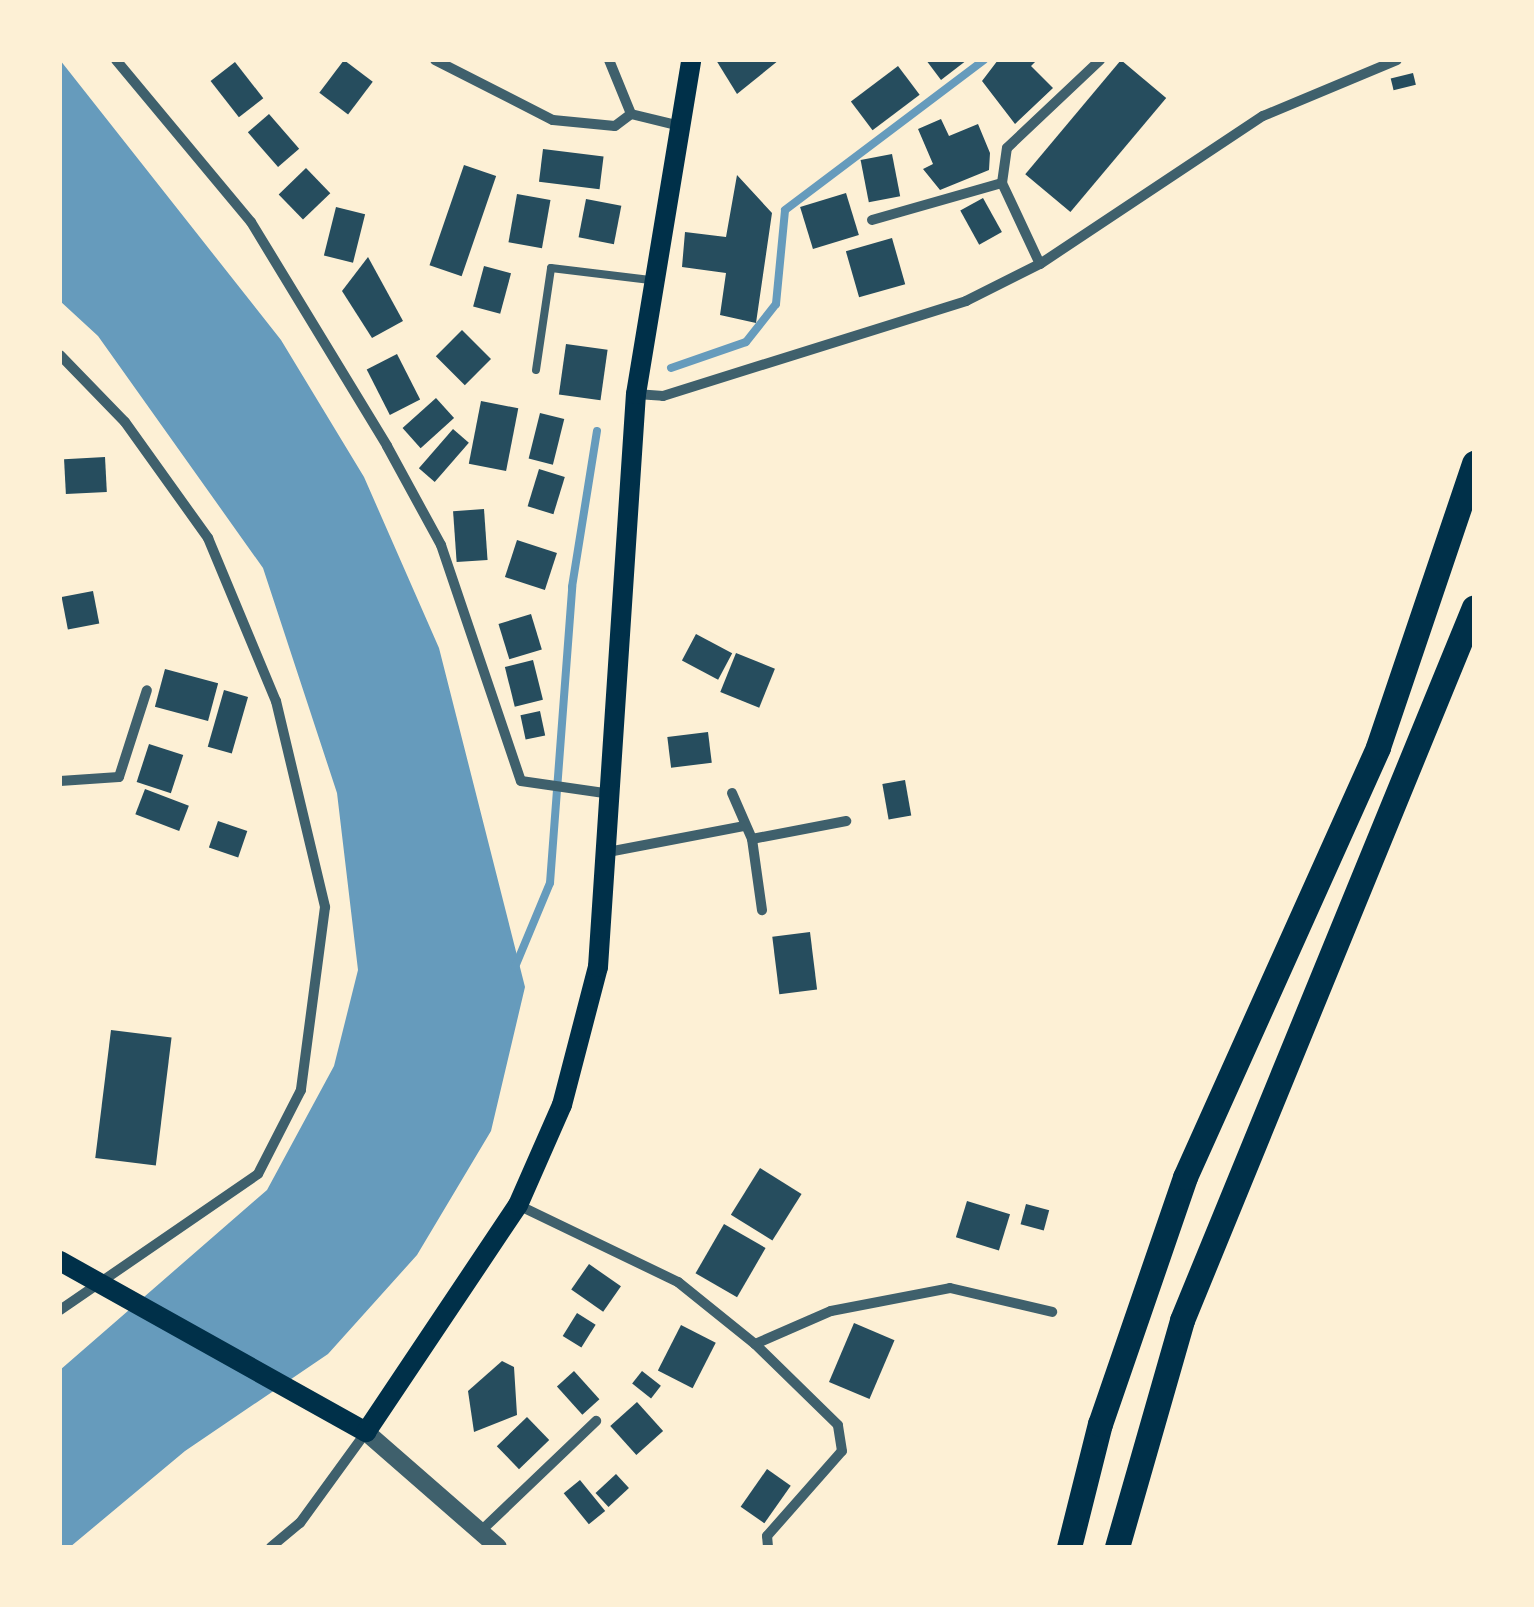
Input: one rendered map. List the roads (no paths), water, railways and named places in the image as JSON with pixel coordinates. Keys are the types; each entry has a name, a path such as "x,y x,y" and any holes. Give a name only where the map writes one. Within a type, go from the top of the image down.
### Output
{"highway":[{"path":"1070,1547 1100,1424 1185,1177 1378,747 1474,463"},
{"path":"1117,1547 1182,1320 1474,607"}],"main road":[{"path":"60,1261 298,1399 366,1432 518,1205 587,1028 608,852 636,394 650,280 691,60"}],"street":[{"path":"116,60 250,222 387,446 466,608 521,780 541,788 612,794"},
{"path":"435,60 553,120 616,126 632,114"},
{"path":"610,60 632,114"},
{"path":"1040,264 1002,183 1007,148 1100,60"},
{"path":"636,394 663,396 966,300 1040,264 1263,116 1397,60"},
{"path":"632,114 676,126"},
{"path":"872,220 1002,183"},
{"path":"60,355 125,422 208,538 276,701 324,907 301,1090 258,1174 105,1286 60,1310"},
{"path":"60,781 119,777 147,690"},
{"path":"732,793 752,839 762,910"},
{"path":"752,839 846,821"},
{"path":"608,852 744,826"},
{"path":"518,1205 678,1282 755,1344 838,1425 842,1451 767,1536 768,1547"},
{"path":"755,1344 831,1311 950,1288 1052,1312"},
{"path":"482,1530 596,1421"},
{"path":"271,1547 300,1524 366,1432 498,1547"}],"lane":[{"path":"536,370 551,268 650,280"}],"water":[{"path":"60,60 281,340 364,477 439,648 525,987 491,1131 417,1255 328,1354 185,1451 70,1547 60,1547 60,1370 267,1190 334,1066 358,970 337,793 263,568 98,336 60,301"}],"waterway":[{"path":"671,368 746,342 776,304 785,210 984,60"},
{"path":"515,967 550,883 572,587 597,431"}]}
